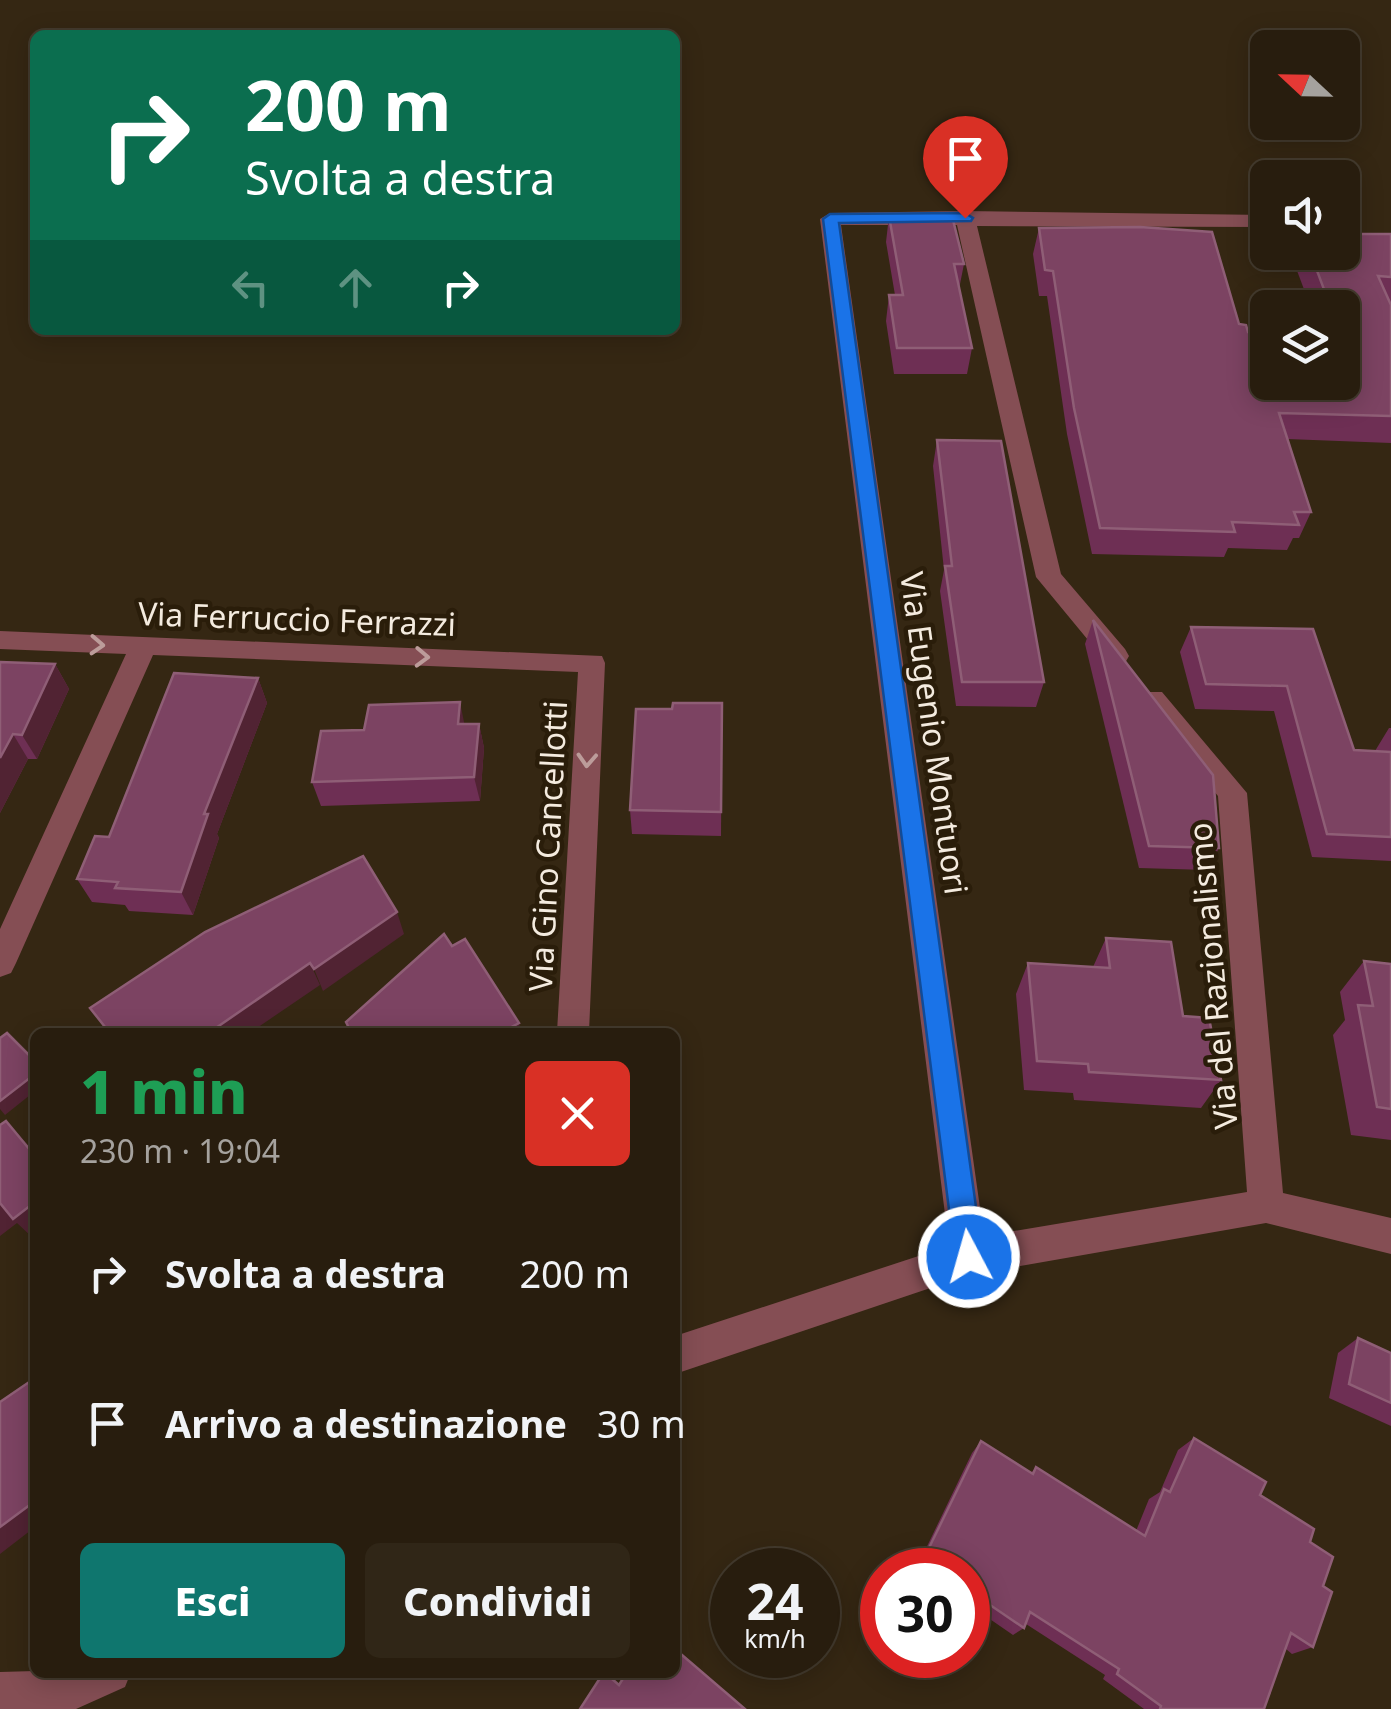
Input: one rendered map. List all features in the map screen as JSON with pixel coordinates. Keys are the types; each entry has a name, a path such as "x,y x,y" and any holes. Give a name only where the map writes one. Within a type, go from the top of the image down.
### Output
{"street":[{"name":"Via Eugenio Montuori","path":"965,218 830,219 969,1257"},
{"path":"965,218 1250,221"},
{"name":"Via del Razionalismo","path":"965,218 1049,577 1232,793 1266,1206"},
{"name":"Via Ferruccio Ferrazzi","path":"0,640 592,663"},
{"path":"0,963 143,648"},
{"name":"Via Gino Cancellotti","path":"573,1028 592,663"},
{"path":"680,1354 969,1257 1266,1206 1391,1236"},
{"path":"0,1694 67,1691 96,1678"}],"building":[{"path":"889,216 952,216 964,264 954,264 972,348 897,348 889,295 903,295"},
{"path":"1140,227 1212,232 1239,324 1246,325 1250,332 1250,400 1360,400 1360,290 1324,290 1317,270 1360,270 1360,234 1391,234 1391,277 1378,276 1391,305 1391,416 1279,413 1311,512 1294,512 1299,525 1232,522 1235,532 1100,528 1074,408 1053,271 1045,270 1039,228"},
{"path":"937,440 1001,441 1044,682 962,682 945,566 952,566"},
{"path":"1093,620 1213,775 1219,848 1149,846"},
{"path":"1191,627 1313,629 1354,750 1391,752 1391,837 1327,834 1287,686 1206,684"},
{"path":"0,662 55,664 22,735 13,734 0,758"},
{"path":"174,673 258,678 204,814 208,814 181,892 115,888 118,882 77,879 95,836 109,837"},
{"path":"460,702 458,724 479,724 474,777 312,782 321,731 364,730 369,705"},
{"path":"673,703 722,703 721,812 630,810 636,709 672,709"},
{"path":"363,856 397,912 314,969 310,963 216,1028 106,1028 90,1008 205,932"},
{"path":"444,934 452,946 465,939 519,1023 510,1028 349,1028 346,1022"},
{"path":"1106,938 1171,942 1183,1016 1209,1018 1221,1080 1089,1072 1088,1064 1037,1061 1028,963 1110,968"},
{"path":"1364,961 1391,964 1391,1109 1377,1107 1358,1005 1373,1006"},
{"path":"7,1033 30,1056 30,1078 0,1101 0,1038"},
{"path":"6,1121 30,1150 30,1206 13,1219 0,1203 0,1125"},
{"path":"1358,1338 1391,1353 1391,1403 1349,1384"},
{"path":"30,1381 30,1505 0,1527 0,1402"},
{"path":"1194,1438 1266,1482 1260,1495 1314,1529 1310,1542 1333,1557 1323,1586 1332,1592 1313,1647 1291,1633 1264,1709 1160,1709 1117,1674 1119,1669 1030,1612 1024,1628 990,1605 990,1548 929,1548 981,1441 1033,1474 1036,1467 1145,1536 1164,1489 1170,1492"},
{"path":"680,1653 745,1709 580,1709 600,1678 611,1678 619,1685 623,1678 680,1678"}],"route":[{"path":"965,218 830,219 969,1257"}]}
